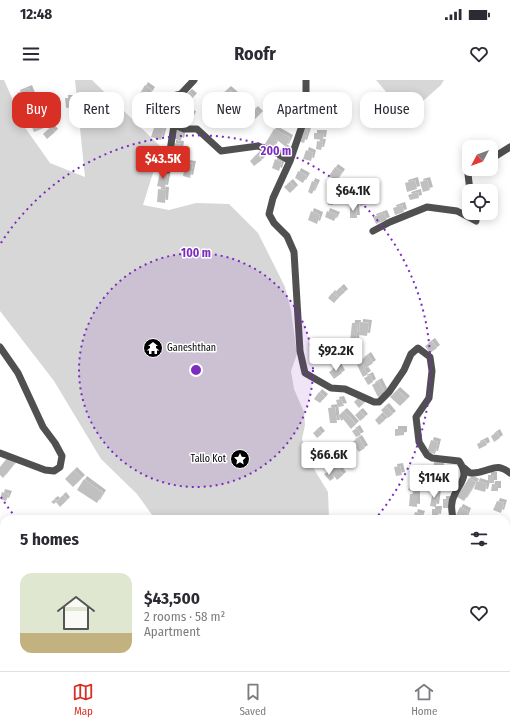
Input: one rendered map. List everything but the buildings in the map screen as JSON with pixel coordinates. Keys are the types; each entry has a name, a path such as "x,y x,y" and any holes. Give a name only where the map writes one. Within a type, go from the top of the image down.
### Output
{"street":[{"path":"183,92 194,80"},
{"path":"306,80 306,103 302,126 290,161 273,198 269,214 287,236 294,252 300,351 305,373 332,388 345,390 374,402 379,402 389,392 404,370 411,354 418,348 430,357 432,371 429,398 416,417 418,442 427,455 432,458 459,461 470,473 480,472 493,467 503,468 510,473"},
{"path":"167,170 174,128"},
{"path":"184,128 197,129 222,151 258,146 275,152 290,161"},
{"path":"498,155 510,147"},
{"path":"373,231 390,222 428,207 457,211 462,214"},
{"path":"0,347 18,374 43,427 55,443 62,456 60,467 54,471 45,470 0,453"},
{"path":"452,515 451,507 453,497 462,483 464,468"}],"shaded area":[{"path":"0,80 4,80 12,98 12,128 26,128 50,163 85,177 80,128 124,128 124,111 132,119 132,128 141,128 161,147 143,205 169,210 196,203 229,204 258,233 285,287 291,310 297,354 291,371 294,389 304,412 305,425 302,439 314,469 328,492 329,515 152,515 137,494 101,459 54,381 0,311"},
{"path":"75,80 92,80 104,92 76,92"},
{"path":"376,80 444,80 441,85 424,100 424,92 386,92"}],"place":[{"name":"Ganeshthan","path":"153,348"},
{"name":"Tallo Kot","path":"240,459"}]}
